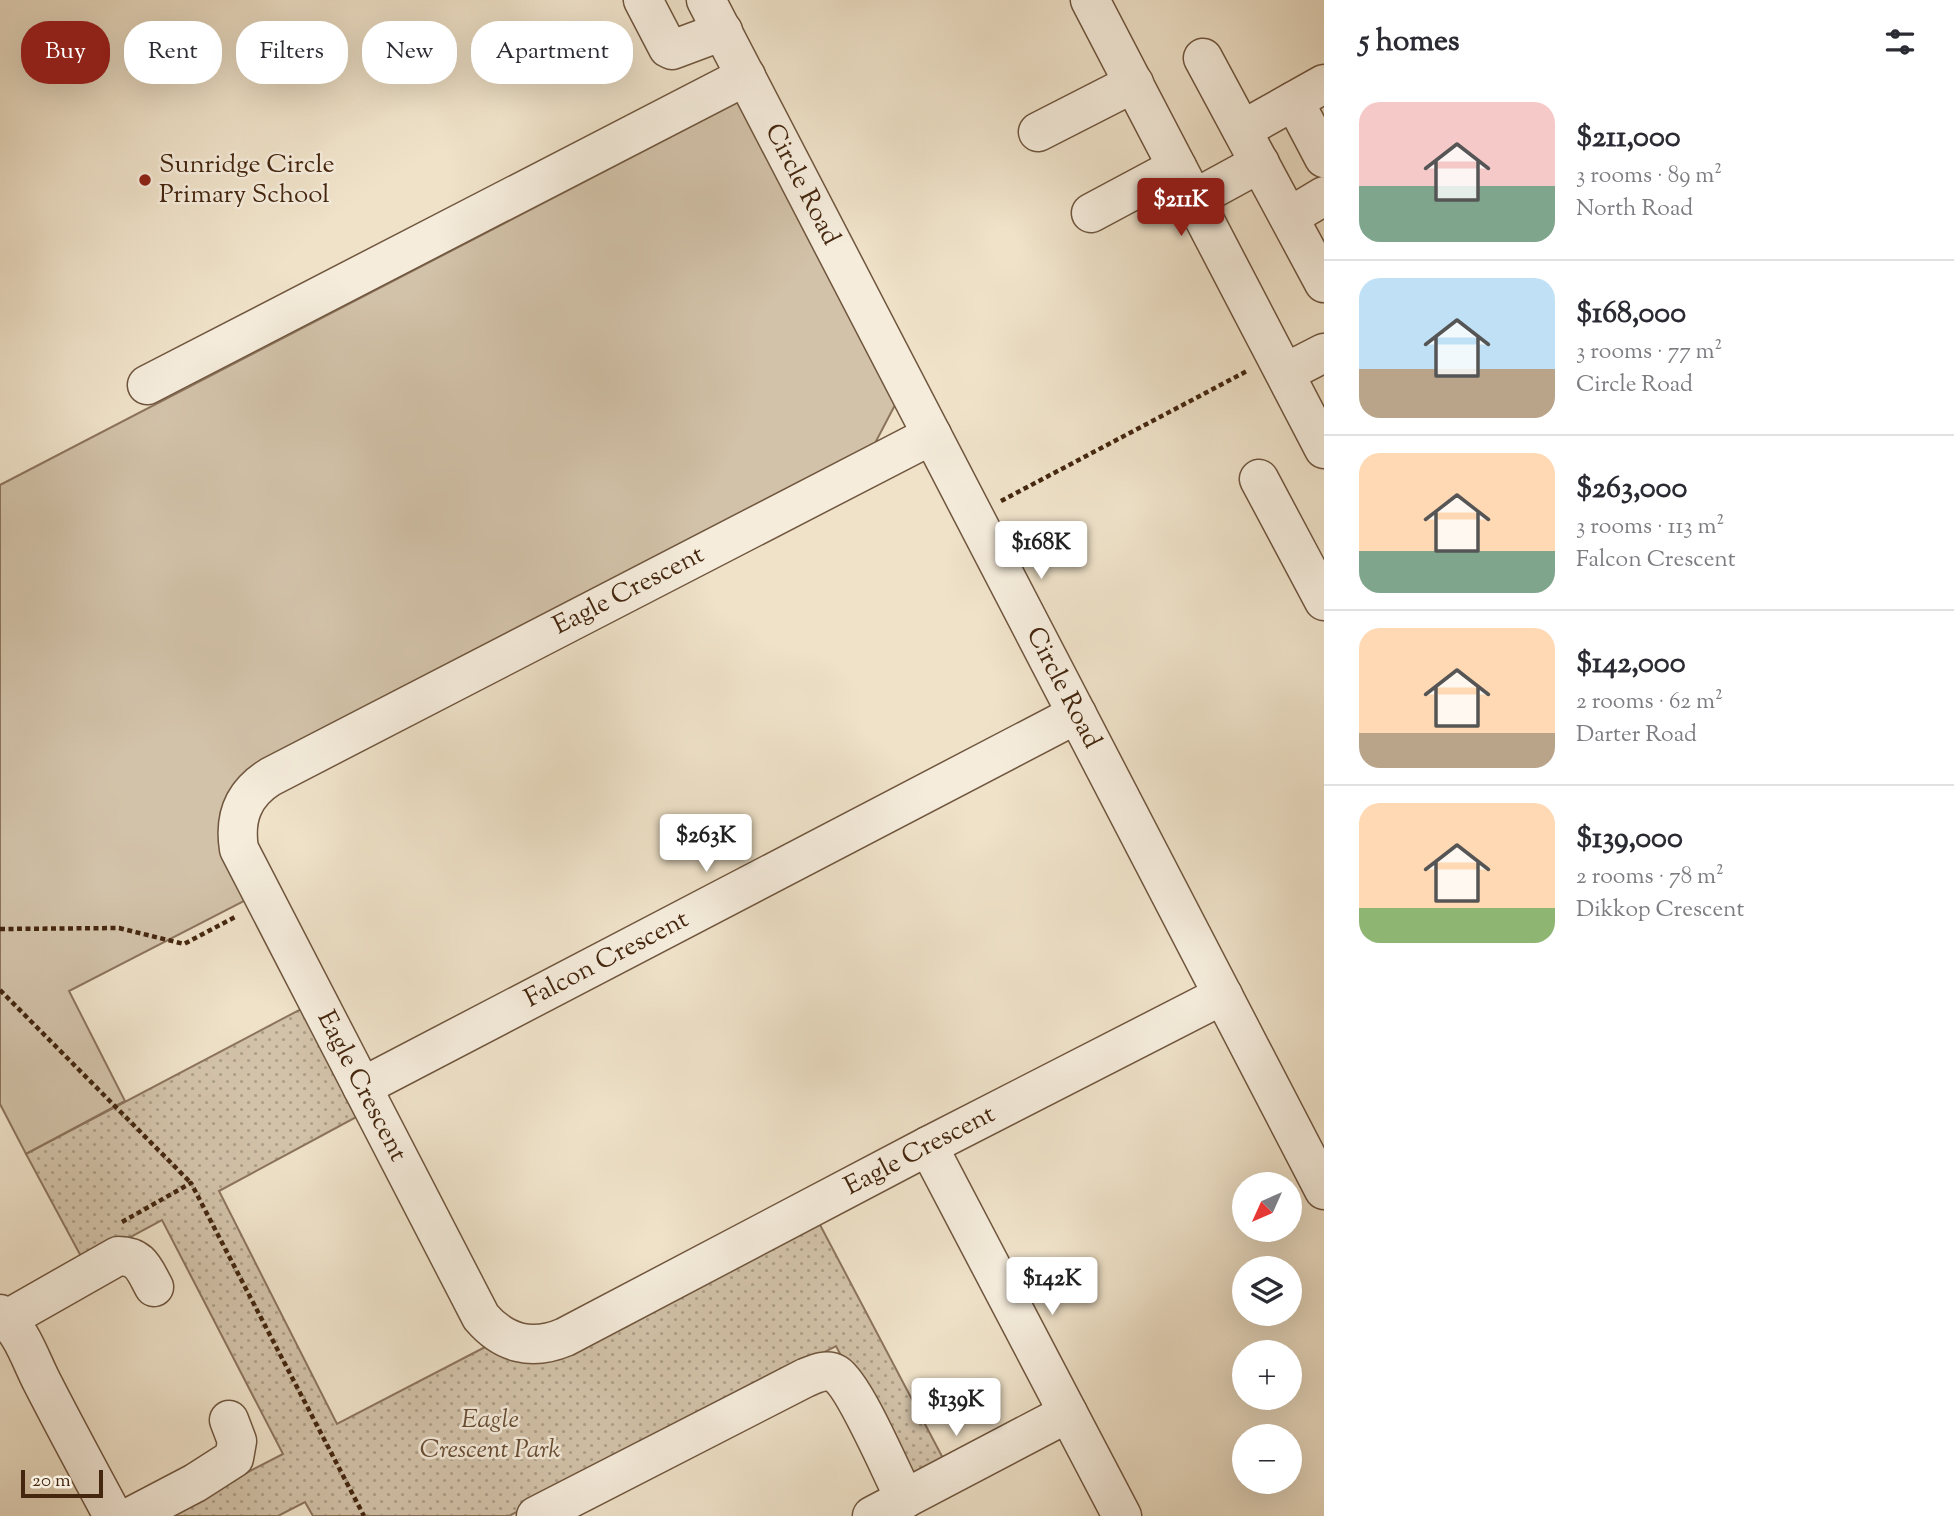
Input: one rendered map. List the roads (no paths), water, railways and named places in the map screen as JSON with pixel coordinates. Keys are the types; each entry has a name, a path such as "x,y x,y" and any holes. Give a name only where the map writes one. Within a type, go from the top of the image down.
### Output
{"street":[{"path":"643,0 668,48 672,50 717,10"},
{"path":"1090,0 1324,449"},
{"name":"Circle Road","path":"717,10 746,76 1324,1190"},
{"path":"1203,58 1324,283"},
{"path":"147,385 746,76"},
{"path":"1038,132 1134,83"},
{"path":"1091,213 1185,183 1251,146 1309,93 1324,158"},
{"path":"1289,217 1324,196"},
{"path":"1280,365 1324,353"},
{"name":"Eagle Crescent","path":"932,435 259,784 243,804 237,818 239,849 481,1317 491,1329 520,1344 535,1346 565,1337 1223,995"},
{"path":"1259,479 1319,579"},
{"name":"Falcon Crescent","path":"362,1087 1077,714"},
{"path":"929,1146 1122,1516"},
{"path":"113,1516 23,1342 3,1316 118,1256 136,1259 154,1287"},
{"path":"536,1516 595,1503 805,1378 827,1371 835,1373 851,1390 905,1499"},
{"path":"872,1516 1068,1413"},
{"path":"132,1516 195,1483 234,1458 237,1441 229,1420"}],"place":[{"name":"Sunridge Circle Primary School","path":"145,180"}],"park label":[{"name":"Eagle Crescent Park","path":"490,1435"}]}
